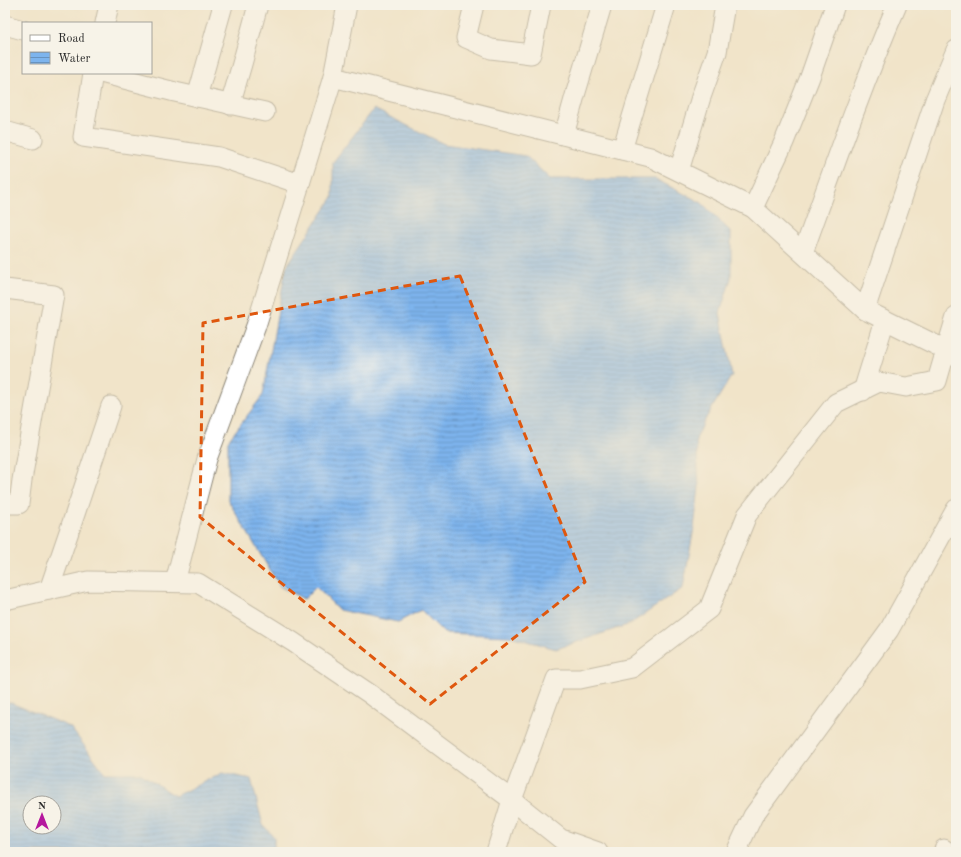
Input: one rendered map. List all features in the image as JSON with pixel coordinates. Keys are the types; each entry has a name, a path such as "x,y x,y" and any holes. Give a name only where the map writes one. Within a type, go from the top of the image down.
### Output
{"street":[{"path":"105,22 109,5"},
{"path":"197,97 223,5"},
{"path":"230,104 258,5"},
{"path":"175,582 207,459 256,326 333,77 347,5"},
{"path":"474,5 466,38 491,49 531,54 541,5"},
{"path":"564,135 602,5"},
{"path":"622,150 666,5"},
{"path":"679,171 701,97 717,52 725,5"},
{"path":"753,208 784,142 810,77 835,5"},
{"path":"802,253 857,102 898,5"},
{"path":"5,25 22,30"},
{"path":"865,310 935,100 956,50"},
{"path":"93,74 83,137 219,157 300,184"},
{"path":"106,74 197,97 265,112"},
{"path":"333,77 650,157 753,208 865,310 951,352"},
{"path":"5,131 34,139"},
{"path":"5,289 54,294 19,504 5,504"},
{"path":"496,852 512,800 556,679 580,679 632,668 709,609 747,515 836,403 879,382 906,387 937,381 951,352 956,317"},
{"path":"863,390 885,320"},
{"path":"49,590 111,406"},
{"path":"736,852 753,816 889,630 956,509"},
{"path":"5,600 88,581 198,583 293,642 370,694 512,800 569,847 598,852"}],"highlighted area":[{"path":"460,276 585,582 430,704 200,517 203,323"}],"water":[{"path":"374,109 444,144 526,156 550,179 655,179 702,203 731,232 731,278 720,313 732,375 706,418 696,439 699,487 694,528 683,588 630,624 556,649 510,636 444,633 421,610 398,622 339,610 316,587 304,599 280,587 228,500 228,441 263,395 286,267 333,197 333,162"},
{"path":"5,703 11,703 70,727 105,773 140,773 175,796 222,773 251,779 263,825 274,837 274,852 5,852"}]}
